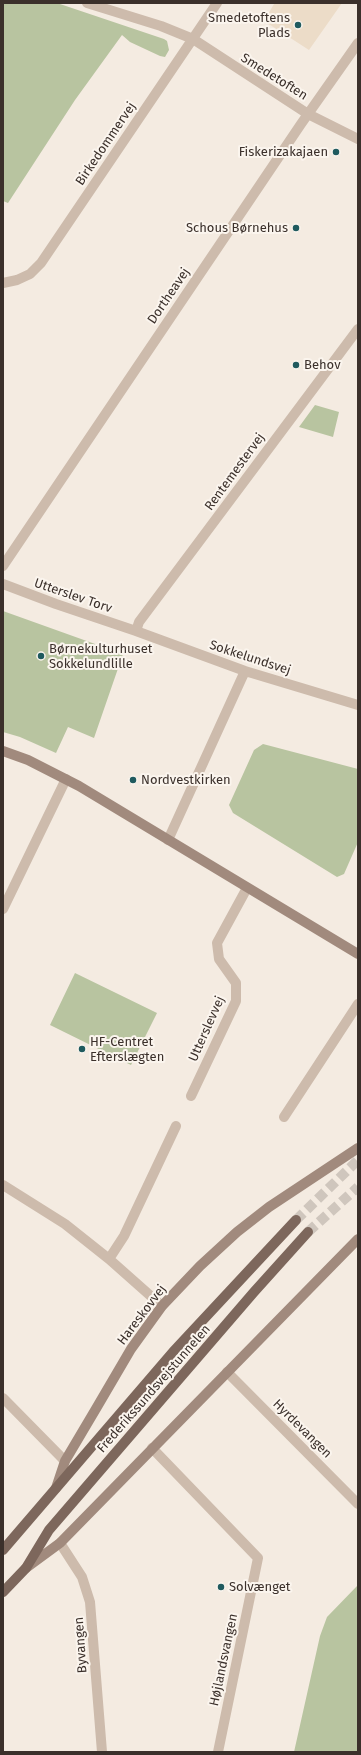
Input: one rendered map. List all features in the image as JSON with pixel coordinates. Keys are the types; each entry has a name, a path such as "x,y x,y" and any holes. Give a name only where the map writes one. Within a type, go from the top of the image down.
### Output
{"main road":[{"name":"Frederikssundsvejstunnelen","path":"56,1488 173,1352 296,1220"},
{"name":"Frederikssundsvejstunnelen","path":"26,1568 49,1530 254,1292 308,1232"},
{"name":"Hareskovvej","path":"3,1550 56,1488"},
{"path":"3,1592 26,1568"}],"street":[{"name":"Smedetoften","path":"87,3 161,26 193,39 308,114 358,139"},
{"name":"Birkedommervej","path":"3,283 17,280 30,274 41,263 217,3"},
{"name":"Dortheavej","path":"3,566 308,114 358,43"},
{"name":"Rentemestervej","path":"136,631 139,622 358,329"},
{"name":"Utterslev Torv","path":"3,584 136,631"},
{"name":"Sokkelundsvej","path":"136,631 245,671 358,705"},
{"path":"168,840 245,671"},
{"path":"3,751 28,760 66,779 358,954"},
{"path":"3,909 66,779"},
{"name":"Utterslevvej","path":"191,1096 236,1001 236,983 219,959 217,943 247,888"},
{"path":"284,1117 358,1004"},
{"path":"109,1259 124,1236 176,1126"},
{"name":"Hareskovvej","path":"56,1488 65,1461 131,1349 162,1306 200,1266 237,1232 269,1207 358,1148"},
{"path":"3,1185 65,1224 109,1259 162,1306"},
{"path":"26,1568 60,1543 358,1239"},
{"name":"Hyrdevangen","path":"227,1372 358,1504"},
{"path":"3,1398 65,1461"},
{"name":"Højlandsvangen","path":"152,1448 258,1558 218,1752"},
{"name":"Byvangen","path":"60,1543 82,1577 90,1602 102,1752"}],"green space":[{"path":"3,3 57,3 164,39 167,41 169,50 165,57 160,56 130,42 122,35 75,100 8,203 3,201"},
{"path":"315,405 339,412 333,437 299,427"},
{"path":"3,611 123,654 94,738 68,727 56,753 20,737 3,732"},
{"path":"263,744 358,769 358,842 344,874 337,877 233,813 229,805 254,750"},
{"path":"75,973 157,1013 131,1065 50,1025"},
{"path":"358,1585 358,1752 294,1752 320,1636 327,1617"}],"shaded area":[{"name":"Smedetoftens Plads","path":"273,3 342,3 309,50 264,21 274,4"}],"tunnel":[{"path":"296,1220 358,1160"},
{"path":"308,1232 358,1187"}],"place":[{"name":"Smedetoftens Plads","path":"298,25"},
{"name":"Fiskerizakajaen","path":"336,152"},
{"name":"Schous Børnehus","path":"296,228"},
{"name":"Behov","path":"296,365"},
{"name":"Børnekulturhuset Sokkelundlille","path":"41,656"},
{"name":"Nordvestkirken","path":"133,780"},
{"name":"HF-Centret Efterslægten","path":"82,1049"},
{"name":"Solvænget","path":"221,1587"}]}
